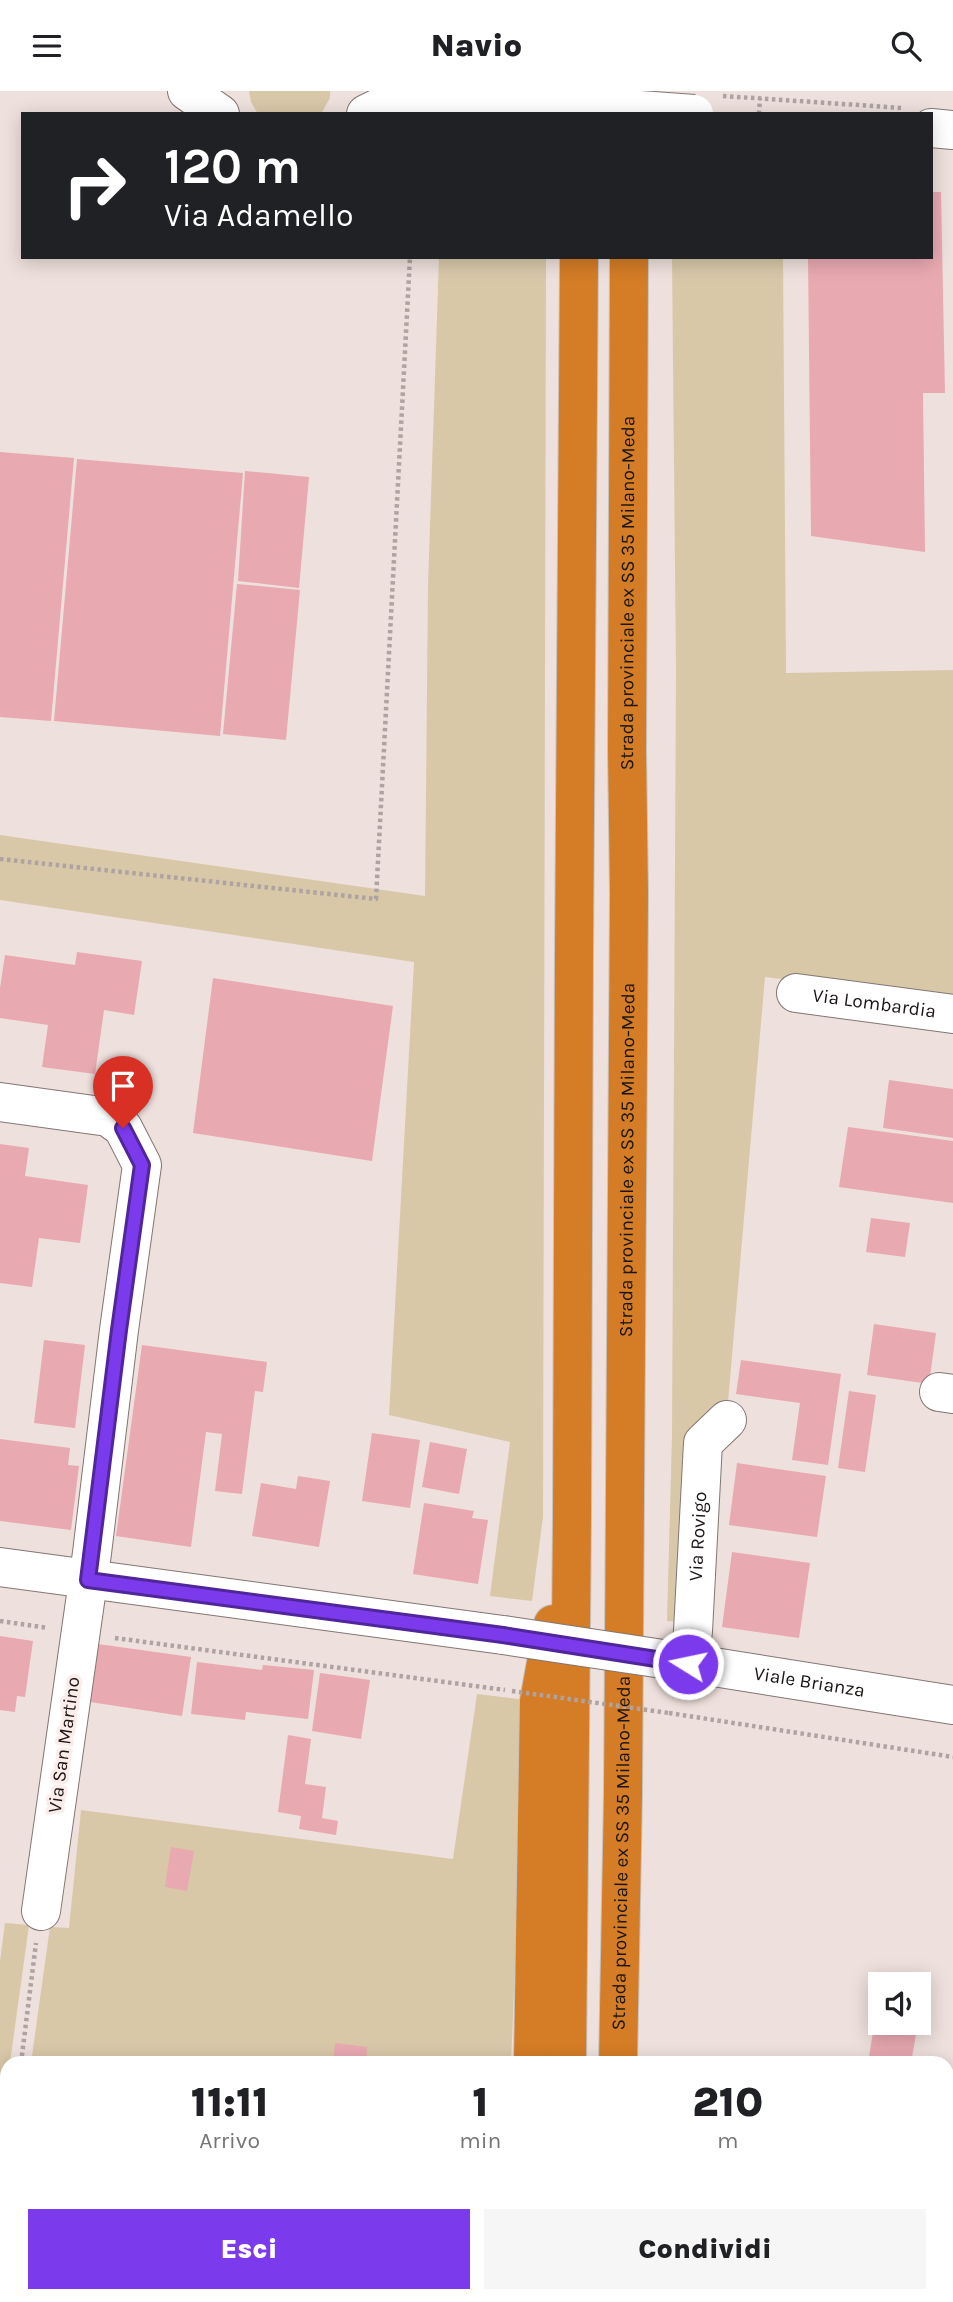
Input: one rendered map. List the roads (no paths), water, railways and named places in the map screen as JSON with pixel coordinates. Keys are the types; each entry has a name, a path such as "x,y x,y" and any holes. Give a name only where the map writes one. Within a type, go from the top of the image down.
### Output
{"highway":[{"path":"580,91 580,112"},
{"path":"629,112 630,91"},
{"path":"567,2056 579,259"},
{"name":"Strada provinciale ex SS 35 Milano-Meda","path":"618,2056 623,1780 629,894 629,259"},
{"path":"533,2056 539,1701 572,1518"}],"street":[{"path":"187,91 217,112"},
{"path":"225,91 230,112"},
{"path":"345,112 350,91"},
{"path":"370,112 407,92 668,112"},
{"path":"933,123 953,130"},
{"name":"Via Lombardia","path":"796,993 953,1014"},
{"name":"Via San Martino","path":"0,1102 108,1117 123,1128 142,1165 88,1580 41,1911"},
{"name":"Via Rovigo","path":"690,1664 703,1443 727,1420"},
{"path":"690,1664 712,1626 720,1524"},
{"name":"Viale Brianza","path":"0,1567 503,1635 953,1705"}]}
